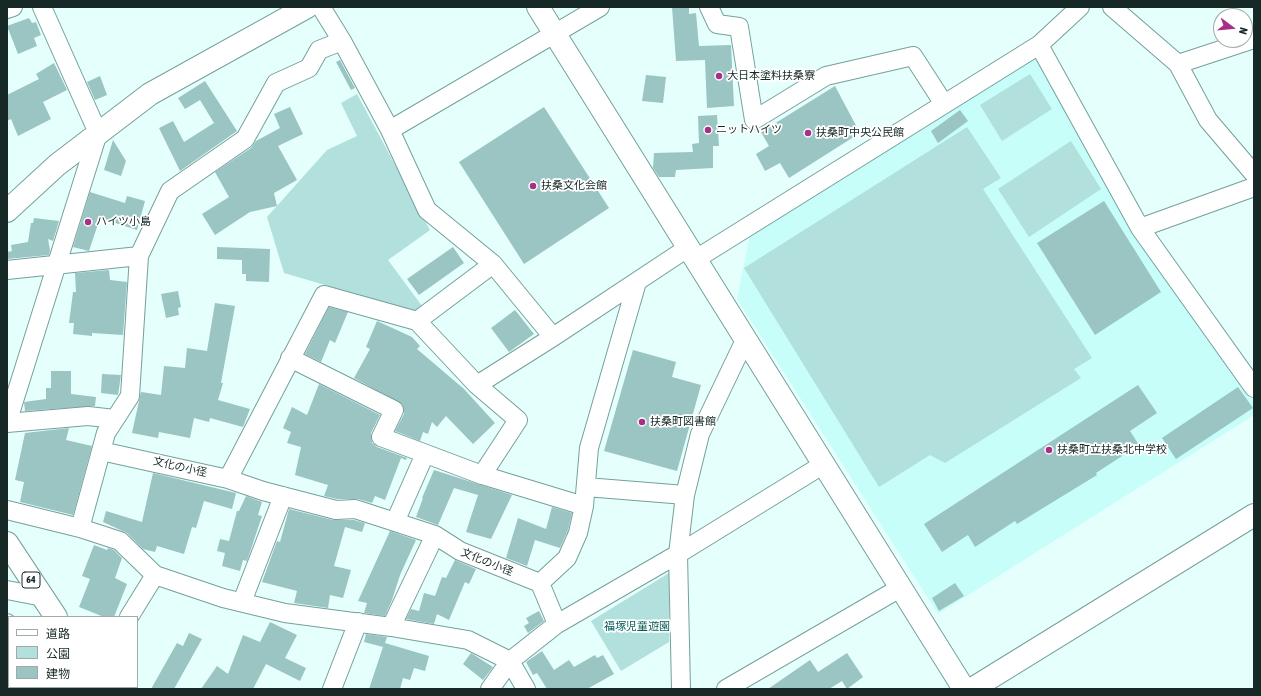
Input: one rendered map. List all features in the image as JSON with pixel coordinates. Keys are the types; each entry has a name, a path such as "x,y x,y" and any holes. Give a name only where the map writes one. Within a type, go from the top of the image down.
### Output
{"street":[{"path":"7,9 13,7"},
{"path":"42,7 98,134 7,423 88,416 115,419"},
{"path":"7,211 57,165 150,94 306,7"},
{"path":"321,7 342,41 390,130 427,210 493,264 553,337"},
{"path":"538,7 554,35 693,253 964,689"},
{"path":"390,130 600,7"},
{"path":"709,7 716,24 739,27 754,120 826,76 913,56 944,104"},
{"path":"477,385 637,282 693,253 944,104 1039,45 1080,7"},
{"path":"1112,7 1178,64 1208,120 1254,174"},
{"path":"1178,64 1254,39"},
{"path":"80,528 106,433 130,396 139,256 170,191 245,139 276,83 309,68 319,50 342,41"},
{"path":"1039,45 1140,228 1254,388"},
{"path":"1140,228 1254,187"},
{"path":"7,270 139,256"},
{"path":"417,321 493,264"},
{"path":"557,624 540,584 567,558 578,533 584,506 589,448 637,282"},
{"path":"228,478 324,295 417,321 477,385 518,420 482,475"},
{"path":"681,689 678,554 684,496 700,434 746,338"},
{"path":"290,358 394,410 381,436 482,475 584,506"},
{"name":"文化の小径","path":"101,451 228,478 283,496 336,510 355,508 435,535 460,551 540,584"},
{"path":"396,522 425,454"},
{"path":"490,689 510,661 557,624 678,554 824,464"},
{"path":"586,488 684,496"},
{"path":"242,602 283,496"},
{"path":"7,510 80,528 120,541 155,575 242,602 285,613 358,622 468,640 510,661 526,689"},
{"path":"972,689 1254,515"},
{"path":"391,627 435,535"},
{"name":"64","path":"7,543 55,616"},
{"path":"130,616 155,575"},
{"path":"726,689 900,588"},
{"path":"7,590 43,597"},
{"path":"332,689 358,622"}],"shaded area":[{"path":"1036,57 1136,239 1254,402 1254,415 938,614 737,299 750,235"}],"green space":[{"path":"1030,74 1052,109 1002,141 980,105"},
{"path":"357,94 430,230 388,260 422,306 414,311 284,273 267,217 327,150 357,136 341,103"},
{"path":"967,127 1001,178 983,189 1092,358 1074,369 1081,378 945,463 930,455 879,487 744,268"},
{"path":"1071,141 1101,189 1029,237 998,189"},
{"name":"福塚児童遊園","path":"669,573 669,642 621,671 591,621"}],"building":[{"path":"672,7 689,7 689,14 696,13 699,46 731,45 734,106 707,108 705,60 676,61"},
{"path":"29,18 32,23 36,22 41,35 34,38 37,46 18,54 7,26"},
{"path":"340,60 355,88 351,90 336,62"},
{"path":"54,63 67,90 43,102 51,119 18,136 11,119 7,121 7,95 39,79 36,74"},
{"path":"646,75 666,77 663,103 642,101"},
{"path":"100,76 107,95 95,100 87,82"},
{"path":"205,81 237,131 180,171 159,128 173,121 184,142 214,123 200,100 185,109 178,98"},
{"path":"835,86 860,133 789,178 780,163 765,171 756,154 769,146 761,132"},
{"path":"290,107 303,134 278,146 297,180 274,193 277,206 250,212 215,235 202,214 229,197 215,172 251,148 256,141 280,128 274,114"},
{"path":"544,107 609,208 524,264 459,162"},
{"path":"960,110 968,121 938,143 931,131"},
{"path":"717,115 719,146 713,146 713,168 676,170 675,177 659,177 653,168 654,153 693,152 692,144 699,143 698,116"},
{"path":"113,140 126,161 121,176 104,170"},
{"path":"90,192 125,203 127,196 145,201 137,230 100,218 89,251 73,247"},
{"path":"1104,201 1161,292 1095,335 1037,243"},
{"path":"34,218 59,221 53,241 48,239 50,250 49,255 7,259 7,252 12,251 11,245 28,242 31,223 33,223"},
{"path":"217,247 270,249 269,282 246,281 246,274 242,274 242,260 217,259"},
{"path":"453,247 464,263 419,295 407,279"},
{"path":"109,270 110,280 127,282 123,335 92,333 92,336 73,334 74,323 69,323 73,292 76,292 75,273"},
{"path":"178,291 181,307 178,308 179,315 166,318 161,294"},
{"path":"215,303 235,306 221,383 223,383 218,400 250,409 243,427 210,418 209,422 194,418 190,438 159,432 158,438 132,433 141,392 161,395 164,366 185,368 187,348 207,351"},
{"path":"329,307 348,312 335,343 330,340 321,362 305,354"},
{"path":"515,310 534,334 509,352 491,328"},
{"path":"377,321 412,337 420,346 417,349 464,389 495,423 473,444 446,416 437,427 432,422 428,434 423,432 420,441 395,431 404,414 402,404 354,378 370,349 366,347"},
{"path":"633,350 676,362 672,377 701,385 677,471 604,451"},
{"path":"51,371 71,371 71,394 96,397 95,406 25,411 24,402 46,399 46,388 51,388"},
{"path":"102,374 121,375 118,395 101,393"},
{"path":"319,384 380,415 371,433 372,443 377,447 407,458 406,460 401,458 385,500 375,496 372,503 358,499 337,499 324,496 328,485 295,475 301,447 287,443 291,432 283,428 292,407 307,415"},
{"path":"1138,385 1157,413 1130,431 1139,445 1096,473 1097,475 1017,524 1015,521 975,547 968,535 942,552 924,524"},
{"path":"1238,387 1253,408 1176,459 1162,438"},
{"path":"69,428 66,440 92,446 73,515 20,502 24,482 15,480 25,433"},
{"path":"434,470 512,495 491,539 466,532 478,495 454,488 438,525 416,517"},
{"path":"153,473 236,493 232,509 204,501 196,528 192,527 184,554 157,546 155,552 143,549 127,533 103,522 106,511 142,522"},
{"path":"246,496 262,502 258,515 262,516 247,561 243,560 240,571 222,566 225,553 217,551 220,539 229,541 237,511 239,511"},
{"path":"552,507 572,513 568,530 560,548 535,540 527,566 506,558 518,518 546,529"},
{"path":"289,509 333,520 354,520 365,523 362,532 345,527 334,566 351,570 343,598 330,595 328,608 294,603 297,591 262,582 277,541 280,542"},
{"path":"390,531 416,540 400,575 385,616 364,613 367,603 358,601"},
{"path":"94,545 107,550 108,548 114,550 122,558 115,578 127,584 114,616 102,616 79,607 90,579 82,576"},
{"path":"455,560 476,569 469,584 465,582 449,620 437,614 434,624 406,619 411,609 419,611 424,593 435,596 442,577 446,578"},
{"path":"955,583 964,596 939,611 932,598"},
{"path":"539,611 544,621 528,633 524,626 529,623 526,618"},
{"path":"270,622 297,635 285,658 306,668 300,681 266,664 253,689 201,689 217,666 228,674 243,635 260,642"},
{"path":"189,633 202,639 174,689 151,689 177,643 183,646"},
{"path":"366,634 387,637 385,643 429,656 425,671 414,668 410,680 403,678 400,689 369,689 383,647 364,642"},
{"path":"542,651 554,670 569,660 574,667 595,655 597,658 603,655 614,674 587,689 547,689 537,673 533,675 526,662"},
{"path":"471,653 493,667 483,680 463,664"},
{"path":"847,653 863,677 847,689 842,681 829,689 768,689 810,660 818,672"}],"place":[{"name":"大日本塗料扶桑寮","path":"719,76"},
{"name":"ニットハイツ","path":"708,130"},
{"name":"扶桑町中央公民館","path":"808,133"},
{"name":"扶桑文化会館","path":"533,186"},
{"name":"ハイツ小島","path":"88,222"},
{"name":"扶桑町図書館","path":"642,422"},
{"name":"扶桑町立扶桑北中学校","path":"1049,450"}]}
